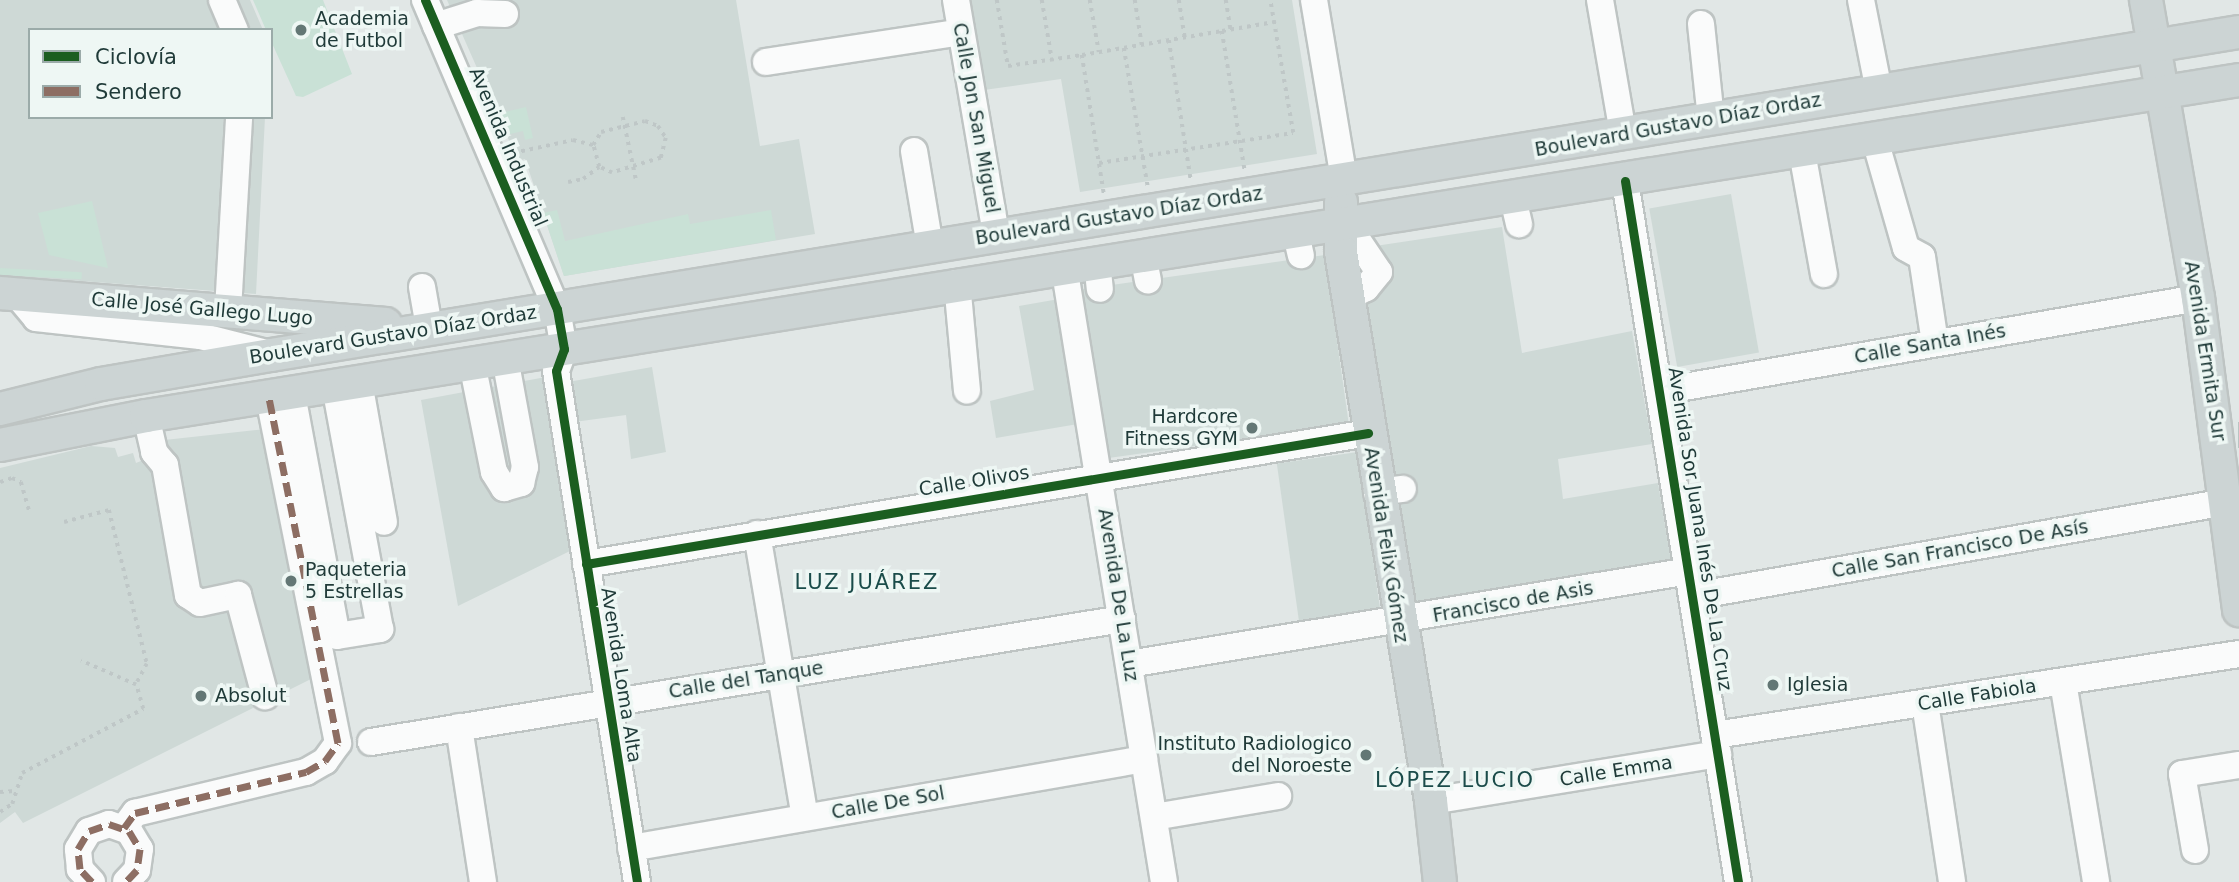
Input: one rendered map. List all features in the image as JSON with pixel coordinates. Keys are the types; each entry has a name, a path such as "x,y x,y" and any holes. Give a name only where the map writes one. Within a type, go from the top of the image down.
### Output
{"main road":[{"name":"Avenida Ermita Sur","path":"2146,0 2198,298 2229,437 2226,502 2239,610"},
{"name":"Boulevard Gustavo Díaz Ordaz","path":"0,409 101,384 271,355 2239,32"},
{"name":"Boulevard Gustavo Díaz Ordaz","path":"0,445 146,416 1064,267 1099,275 1298,243 1342,223 1516,211 1625,181 2239,80"},
{"name":"Avenida Felix Gómez","path":"1344,180 1342,223 1348,297 1349,371 1368,433 1383,505 1398,621 1431,801 1440,882"},
{"name":"Calle José Gallego Lugo","path":"8,293 438,328"}],"street":[{"path":"222,0 233,28"},
{"name":"Avenida Industrial","path":"425,0 556,309 564,349"},
{"name":"Calle Jon San Miguel","path":"956,0 996,235"},
{"name":"Avenida Felix Gómez","path":"1314,0 1344,180"},
{"path":"1600,0 1623,133"},
{"path":"1861,0 1879,91"},
{"path":"436,26 477,13 505,14"},
{"path":"1701,24 1711,119"},
{"path":"766,62 961,32"},
{"path":"228,310 239,119"},
{"path":"1875,140 1906,248 1922,257 1935,344"},
{"path":"914,151 930,247"},
{"path":"1801,152 1824,274"},
{"name":"Avenida Sor Juana Inés De La Cruz","path":"1625,181 1637,302 1661,391 1738,882"},
{"name":"Avenida De La Luz","path":"1064,267 1164,882"},
{"path":"957,284 967,391"},
{"path":"422,287 438,328"},
{"path":"8,293 36,318 200,336 271,355"},
{"name":"Calle Santa Inés","path":"1661,391 2198,298"},
{"name":"Avenida Loma Alta","path":"564,349 556,370 576,537 586,564 637,882"},
{"path":"472,363 494,472 504,488 522,483 525,467 505,358"},
{"path":"280,395 337,636 380,629 347,384"},
{"path":"347,384 384,522"},
{"path":"124,828 135,813 306,772 325,761 338,743 280,395"},
{"path":"146,416 154,452 165,465 188,595 200,603 238,595 265,696"},
{"name":"Calle Olivos","path":"586,564 1098,478 1331,447 1368,433"},
{"name":"Calle San Francisco De Asís","path":"1691,584 2226,502"},
{"path":"757,534 805,817"},
{"name":"Francisco de Asis","path":"1129,664 1398,621 1691,584"},
{"name":"Calle del Tanque","path":"371,742 1122,619"},
{"name":"Calle Fabiola","path":"1717,745 1925,704 2239,654"},
{"path":"2063,682 2096,882"},
{"path":"1925,704 1952,882"},
{"path":"459,727 483,882"},
{"name":"Calle Emma","path":"1431,801 1717,745"},
{"name":"Calle De Sol","path":"631,848 1144,758"},
{"path":"2195,850 2182,774 2239,765"},
{"path":"1154,817 1278,796"},
{"path":"92,882 77,859 82,839 98,826 124,828 136,839 141,859 126,882"},
{"path":"1434,882 1440,882"}],"path":[{"path":"997,0 1008,66 1274,22"},
{"path":"1042,0 1052,60"},
{"path":"1090,0 1099,52"},
{"path":"1135,0 1142,45"},
{"path":"1179,0 1185,38"},
{"path":"1226,0 1231,30"},
{"path":"1099,163 1293,133 1270,0"},
{"path":"1222,31 1245,173"},
{"path":"1169,40 1191,182"},
{"path":"1124,48 1148,189"},
{"path":"1082,55 1104,197"},
{"path":"622,117 636,179"},
{"path":"652,122 666,138 661,158 634,169 612,173 599,167 593,145 601,132 624,125 652,122"},
{"path":"504,156 573,140 593,145"},
{"path":"568,182 583,179 599,167"},
{"path":"0,482 18,479 30,513"},
{"path":"0,812 12,804 22,773 143,709 136,685 147,664 109,510 64,522"},
{"path":"80,661 136,685"},
{"path":"0,792 16,790"}],"shaded area":[{"path":"0,0 250,0 262,28 28,28 28,119 265,119 256,294 0,275"},
{"path":"447,0 736,0 760,146 799,139 815,234 564,276 525,159 518,161"},
{"path":"970,0 1292,0 1317,154 1080,192 1061,79 984,90"},
{"path":"1731,194 1759,353 1677,367 1649,208"},
{"path":"1502,227 1522,353 1632,331 1652,444 1558,459 1563,499 1658,483 1672,567 1413,610 1355,249"},
{"path":"1325,255 1349,424 1103,459 1079,290"},
{"path":"1059,299 1078,424 996,438 990,401 1034,390 1019,306"},
{"path":"652,367 666,452 631,459 626,415 574,422 568,382"},
{"path":"546,377 572,550 458,606 421,400"},
{"path":"266,429 315,677 23,823 15,812 0,823 0,468 91,446 115,448 118,457 133,453 136,463 141,461 137,443"},
{"path":"1358,452 1381,613 1299,625 1277,463"}],"green space":[{"path":"253,0 323,0 352,74 303,97 296,96 273,45 273,28 265,28"},
{"path":"526,107 533,138 525,140 523,131 506,135 497,114"},
{"path":"92,201 108,268 49,255 38,213"},
{"path":"557,210 565,241 688,214 690,224 771,210 776,240 564,276 543,213"},
{"path":"0,268 82,272 82,279 0,275"}],"marked path":[{"path":"124,828 135,813 306,772 325,761 338,743 269,397"},
{"path":"92,882 80,869 78,849 89,831 109,824 129,831 140,849 137,870 126,882"}],"cycle path":[{"path":"425,0 557,309 564,349 556,371 637,882"},
{"path":"1625,181 1738,882"},
{"path":"586,564 1368,433"}],"place":[{"name":"Academia de Futbol","path":"301,30"},
{"name":"Hardcore Fitness GYM","path":"1252,428"},
{"name":"Paqueteria 5 Estrellas","path":"291,581"},
{"name":"Iglesia","path":"1773,685"},
{"name":"Absolut","path":"201,696"},
{"name":"Instituto Radiologico del Noroeste","path":"1366,755"}],"district":[{"name":"LUZ JUÁREZ","path":"867,582"},
{"name":"LÓPEZ LUCIO","path":"1455,780"}]}
